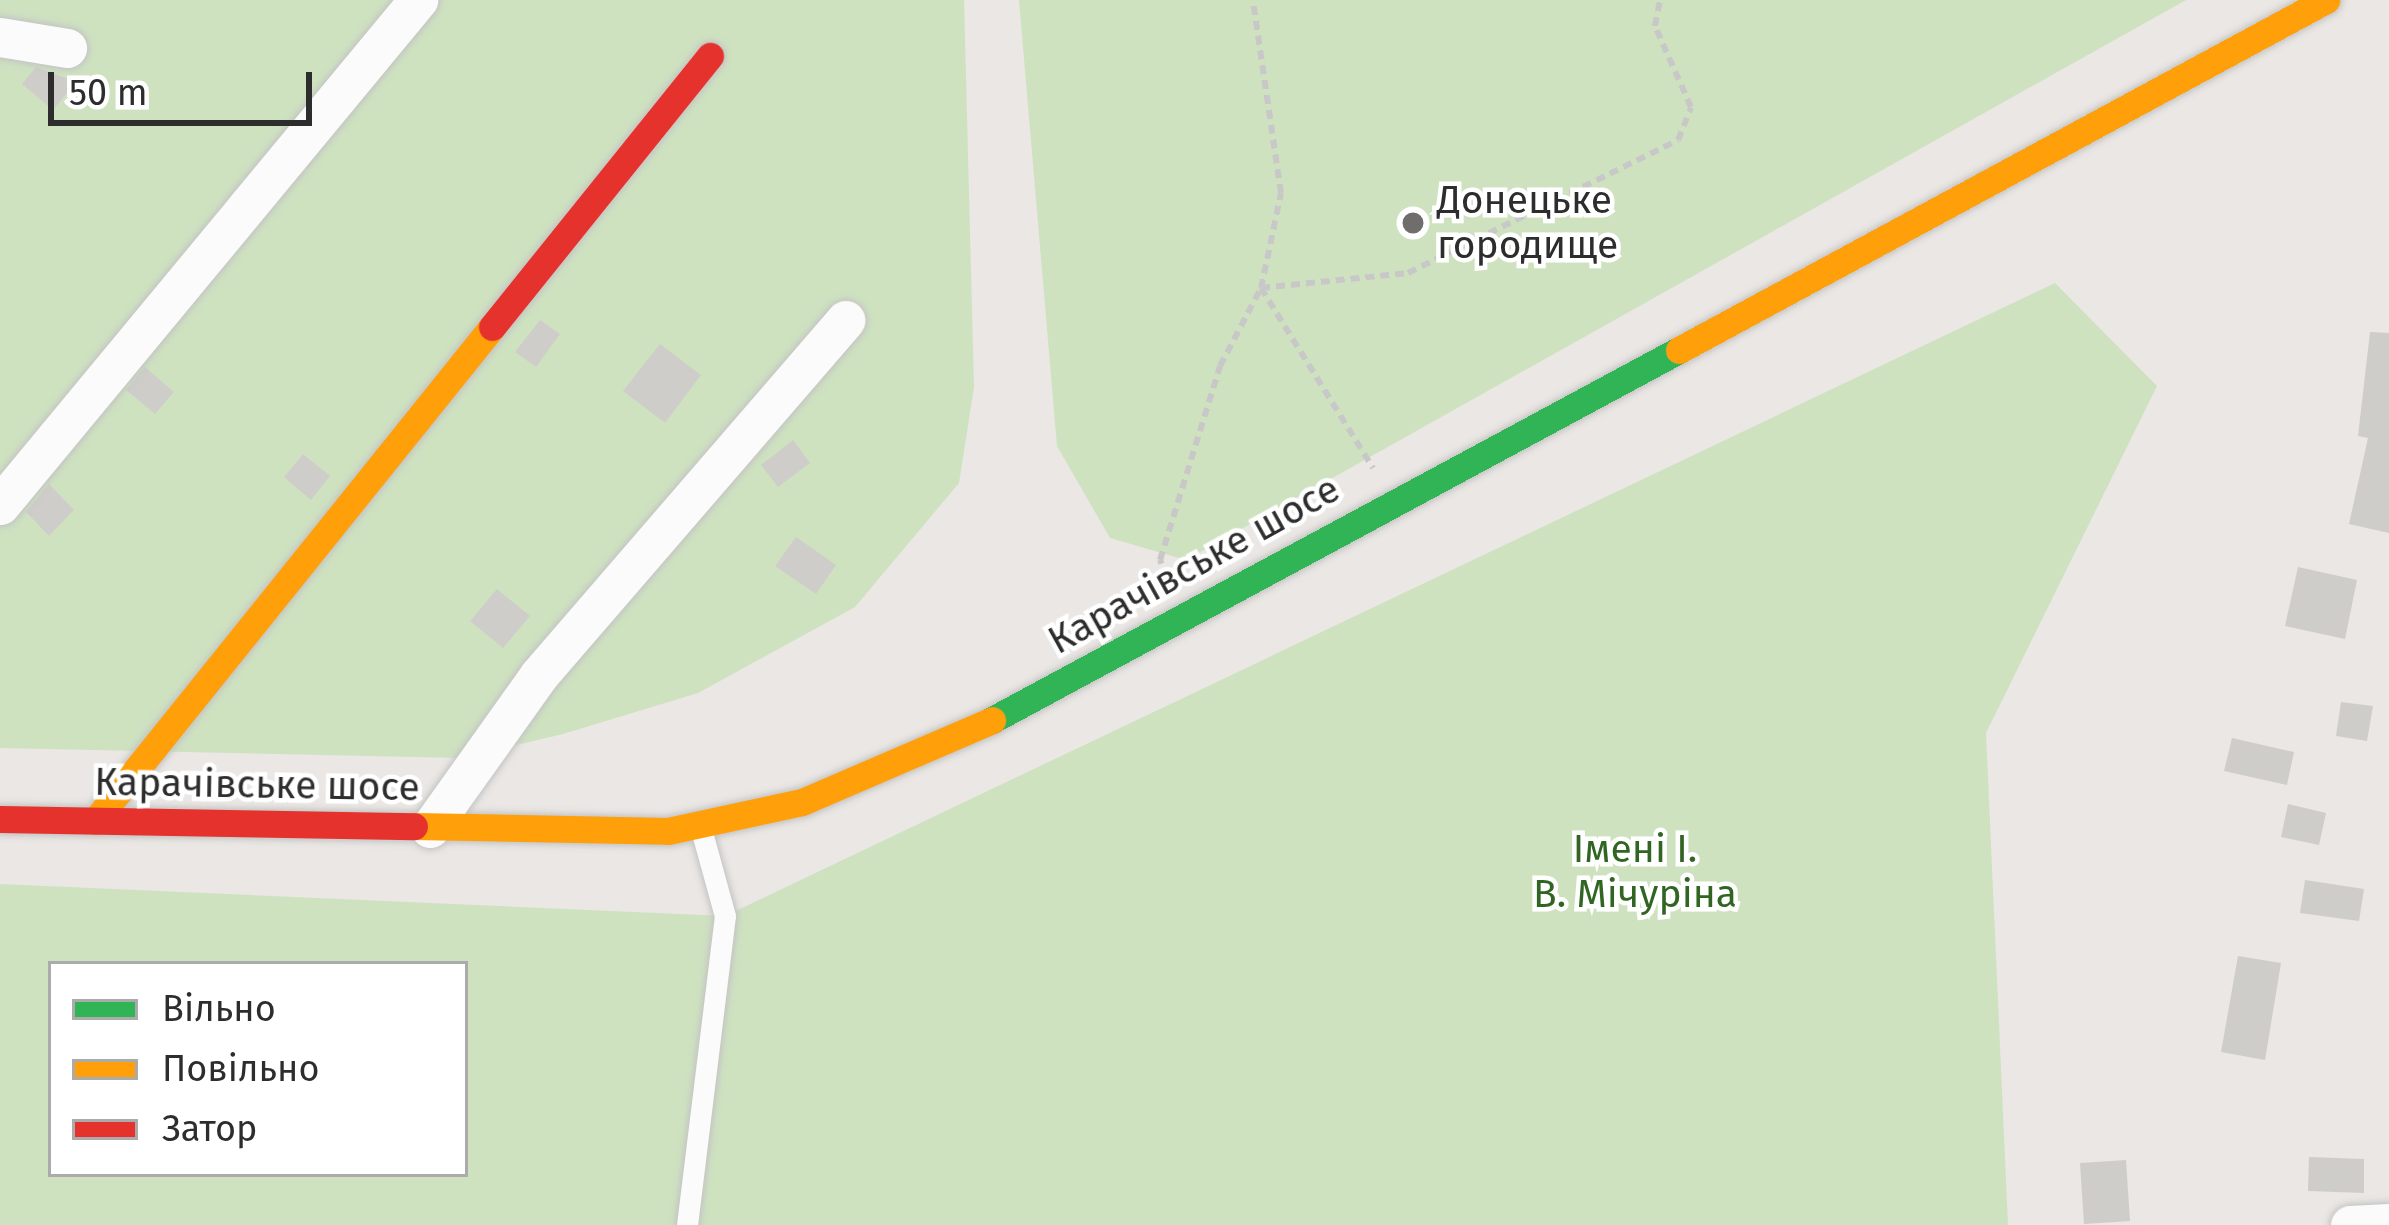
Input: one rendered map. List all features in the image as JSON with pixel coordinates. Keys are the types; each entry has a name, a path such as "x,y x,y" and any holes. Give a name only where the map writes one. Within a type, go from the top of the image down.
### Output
{"main road":[{"name":"Карачівське шосе","path":"0,819 668,831 802,802 956,740 1180,621 1392,499 2326,0"},
{"path":"95,821 710,56"}],"street":[{"path":"0,505 418,0"},
{"path":"0,38 67,48"},
{"path":"430,828 539,676 845,320"},
{"path":"2350,1225 2389,1222"}],"lane":[{"path":"687,1225 725,916 700,824"}],"path":[{"path":"1180,621 1160,560 1220,366 1261,288 1281,193 1253,0"},
{"path":"1261,288 1408,273 1678,140 1691,107 1655,26 1660,0"},
{"path":"1261,288 1392,499"}],"green space":[{"path":"0,0 964,0 974,387 959,483 855,607 698,693 563,734 461,758 0,748"},
{"name":"Донецьке городище","path":"1019,0 2186,0 1186,560 1110,538 1057,446"},
{"name":"Імені І. В. Мічуріна","path":"2055,283 2157,386 1986,733 2008,1225 0,1225 0,884 725,916"}],"building":[{"path":"36,67 76,82 53,110 22,84"},
{"path":"540,320 560,334 536,367 515,352"},
{"path":"2370,332 2389,333 2389,533 2349,524 2368,438 2358,436"},
{"path":"660,344 701,375 665,423 623,391"},
{"path":"145,367 174,392 155,414 126,390"},
{"path":"793,440 810,463 778,487 761,465"},
{"path":"303,454 330,476 311,500 284,477"},
{"path":"49,484 74,510 49,536 26,512"},
{"path":"796,537 836,565 816,594 775,566"},
{"path":"2298,567 2357,580 2345,639 2285,626"},
{"path":"497,589 530,616 503,648 470,621"},
{"path":"2341,702 2373,706 2367,741 2336,736"},
{"path":"2232,738 2294,752 2287,785 2224,771"},
{"path":"2288,804 2326,813 2319,845 2281,837"},
{"path":"2305,880 2364,889 2359,921 2300,913"},
{"path":"2238,956 2281,963 2265,1060 2221,1052"},
{"path":"2309,1157 2364,1159 2364,1193 2308,1191"},
{"path":"2126,1160 2130,1221 2084,1224 2080,1163"}],"traffic: fast":[{"path":"992,720 1679,350"}],"traffic: slow":[{"path":"1679,350 2326,0"},
{"path":"95,821 492,327"},
{"path":"414,826 668,831 802,802 992,720"}],"traffic: jam":[{"path":"492,327 710,56"},
{"path":"0,819 414,826"}],"place":[{"name":"Донецьке городище","path":"1413,223"}]}
